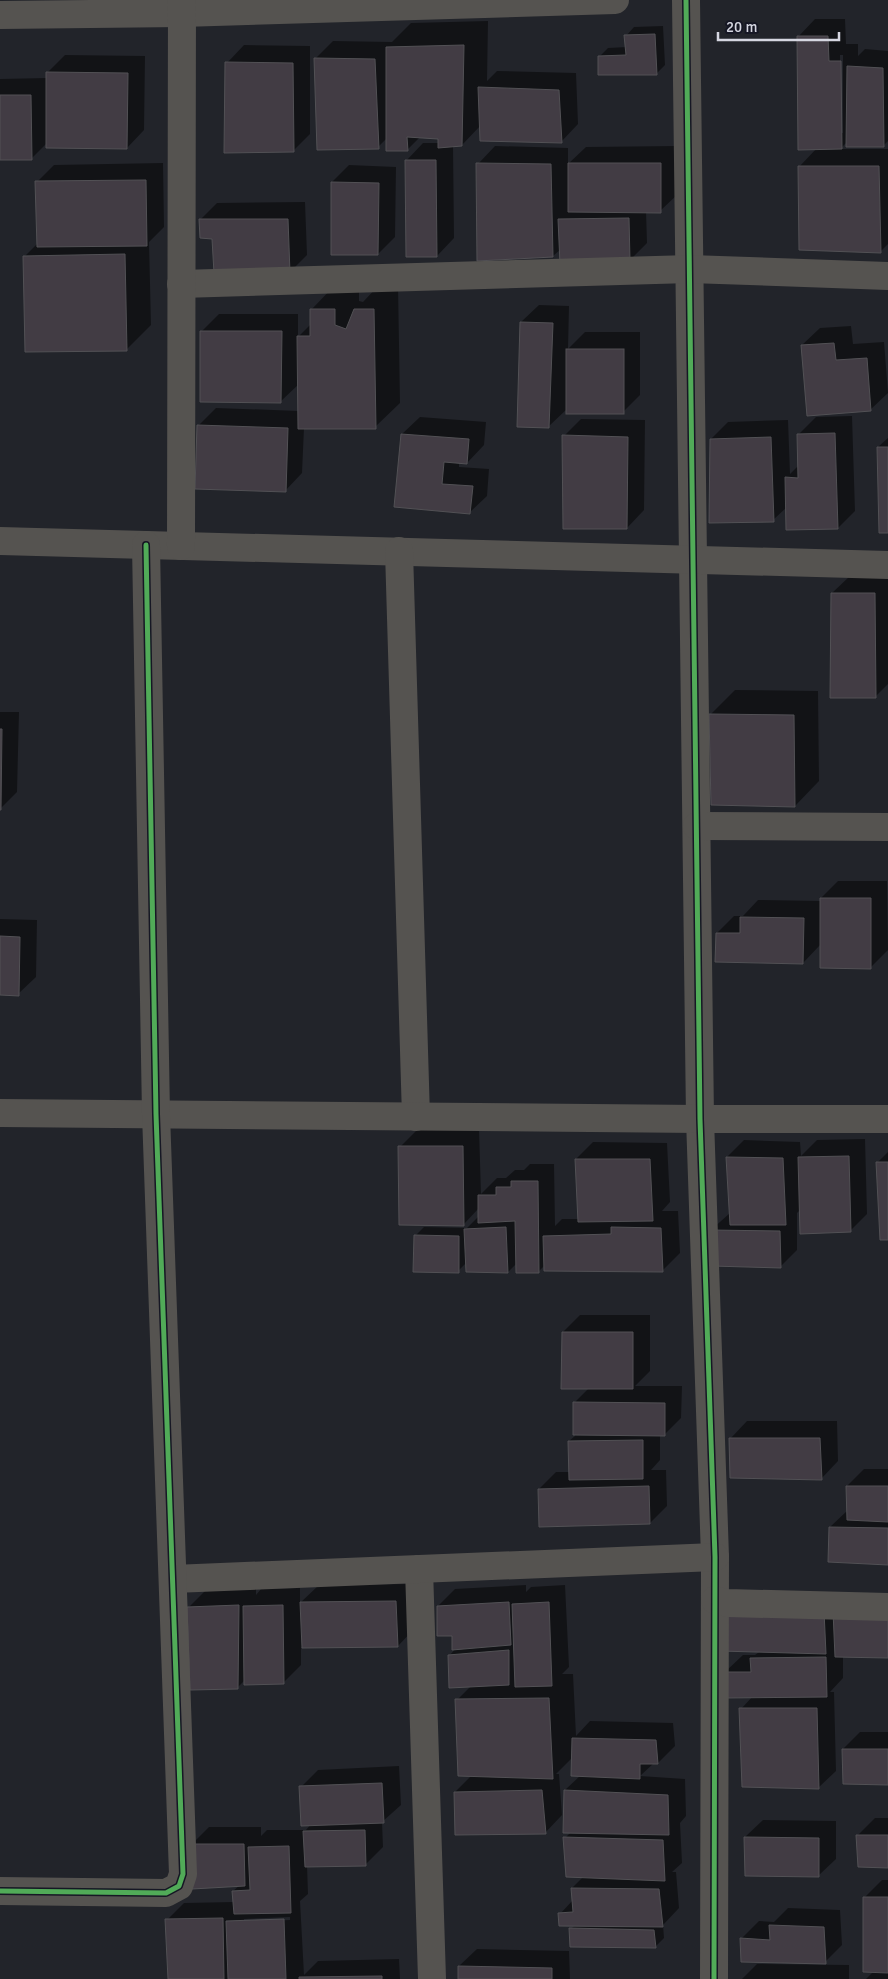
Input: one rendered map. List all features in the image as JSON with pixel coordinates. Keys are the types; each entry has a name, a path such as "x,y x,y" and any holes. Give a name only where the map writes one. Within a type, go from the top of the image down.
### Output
{"street":[{"path":"0,15 182,6 615,0"},
{"path":"686,0 700,1119 715,1557 714,1979"},
{"path":"181,546 182,6"},
{"path":"181,284 690,269 888,276"},
{"path":"0,541 693,558 888,565"},
{"path":"0,1891 166,1893 179,1886 183,1874 156,1114 146,545"},
{"path":"399,551 416,1117"},
{"path":"697,826 888,827"},
{"path":"0,1113 888,1119"},
{"path":"172,1579 715,1557"},
{"path":"419,1569 432,1979"},
{"path":"715,1600 727,1603 888,1607"}],"building":[{"path":"655,34 657,75 598,75 598,56 626,55 624,35"},
{"path":"797,36 828,36 829,61 841,61 842,149 798,150"},
{"path":"464,45 462,146 438,148 438,139 407,137 408,151 386,151 386,47"},
{"path":"314,58 375,59 379,149 317,150"},
{"path":"225,62 293,63 294,152 224,153"},
{"path":"847,66 883,68 884,147 846,147"},
{"path":"46,72 128,73 127,149 46,148"},
{"path":"478,87 559,90 562,143 480,141"},
{"path":"0,95 31,95 32,160 0,160"},
{"path":"405,160 436,160 437,257 406,257"},
{"path":"476,163 551,164 553,257 477,261"},
{"path":"568,163 661,163 661,213 568,212"},
{"path":"798,166 879,166 881,253 799,250"},
{"path":"146,180 147,246 37,247 35,181"},
{"path":"331,182 379,183 378,255 331,255"},
{"path":"629,218 630,261 560,264 558,219"},
{"path":"199,219 288,219 290,273 214,273 212,239 200,238"},
{"path":"125,254 127,351 25,352 23,256"},
{"path":"310,309 335,309 335,325 346,329 354,309 374,309 376,429 298,429 297,336 310,336"},
{"path":"520,322 553,323 549,428 517,427"},
{"path":"200,331 282,331 281,403 200,402"},
{"path":"834,343 836,360 867,358 871,411 807,416 801,345"},
{"path":"566,349 624,349 624,414 566,414"},
{"path":"197,425 288,428 286,492 195,489"},
{"path":"835,433 838,529 786,530 785,477 798,478 797,434"},
{"path":"401,434 469,439 467,464 444,462 442,484 473,486 470,514 394,507"},
{"path":"562,435 628,437 627,529 563,529"},
{"path":"771,437 774,522 709,523 710,439"},
{"path":"877,447 888,447 888,533 879,533"},
{"path":"831,593 875,593 876,698 830,698"},
{"path":"709,714 794,715 795,807 711,805"},
{"path":"0,729 2,729 1,810 0,810"},
{"path":"820,898 871,898 871,969 820,968"},
{"path":"740,917 804,918 803,964 715,962 716,933 740,933"},
{"path":"0,936 20,937 19,996 0,995"},
{"path":"398,1146 463,1146 464,1226 399,1225"},
{"path":"849,1156 851,1232 800,1234 798,1157"},
{"path":"726,1157 783,1158 786,1225 730,1225"},
{"path":"575,1159 650,1159 653,1221 578,1222"},
{"path":"876,1162 888,1162 888,1240 880,1240"},
{"path":"511,1181 538,1181 539,1273 516,1273 515,1221 478,1223 478,1195 496,1195 496,1187 511,1187"},
{"path":"506,1227 508,1273 466,1272 464,1229"},
{"path":"611,1227 661,1228 663,1272 544,1271 543,1236 611,1234"},
{"path":"710,1230 780,1231 781,1268 712,1266"},
{"path":"414,1235 459,1236 459,1273 413,1272"},
{"path":"562,1332 633,1332 633,1389 561,1389"},
{"path":"573,1402 665,1403 665,1436 573,1435"},
{"path":"729,1438 820,1438 822,1480 730,1478"},
{"path":"643,1440 643,1479 569,1480 568,1441"},
{"path":"649,1486 650,1524 539,1527 538,1489"},
{"path":"846,1486 888,1486 888,1522 847,1520"},
{"path":"829,1527 888,1528 888,1565 828,1562"},
{"path":"396,1601 398,1647 302,1648 300,1602"},
{"path":"509,1602 511,1645 452,1650 452,1636 437,1636 437,1606"},
{"path":"549,1602 552,1686 515,1687 512,1604"},
{"path":"239,1605 238,1689 190,1690 187,1607"},
{"path":"283,1605 284,1684 244,1685 243,1606"},
{"path":"719,1608 824,1611 826,1654 720,1651"},
{"path":"833,1611 888,1613 888,1658 835,1657"},
{"path":"509,1650 509,1685 449,1688 448,1655"},
{"path":"826,1657 827,1697 725,1698 724,1672 751,1672 750,1658"},
{"path":"549,1698 553,1779 458,1776 455,1699"},
{"path":"739,1708 817,1708 819,1789 742,1787"},
{"path":"572,1738 656,1740 658,1764 640,1764 640,1779 571,1776"},
{"path":"842,1749 888,1749 888,1785 843,1784"},
{"path":"382,1783 384,1823 301,1826 299,1786"},
{"path":"542,1790 546,1834 455,1835 454,1792"},
{"path":"564,1790 668,1795 669,1835 563,1833"},
{"path":"365,1830 366,1866 305,1867 303,1831"},
{"path":"856,1835 888,1835 888,1868 858,1867"},
{"path":"563,1837 663,1840 665,1881 566,1877"},
{"path":"744,1837 819,1838 819,1877 745,1876"},
{"path":"190,1844 244,1844 245,1886 192,1889"},
{"path":"289,1846 291,1913 234,1914 232,1891 250,1890 248,1847"},
{"path":"571,1888 659,1889 663,1927 559,1926 558,1913 573,1912"},
{"path":"863,1897 888,1897 888,1973 863,1972"},
{"path":"223,1918 224,1979 168,1979 165,1919"},
{"path":"284,1919 286,1979 228,1979 226,1921"},
{"path":"769,1925 824,1927 826,1964 741,1962 740,1938 770,1940"},
{"path":"569,1928 654,1930 656,1948 570,1947"},
{"path":"458,1966 552,1968 552,1979 458,1979"},
{"path":"382,1976 382,1979 299,1979 299,1977"}],"cycle path":[{"path":"686,0 700,1119 715,1557 714,1979"},
{"path":"0,1891 166,1893 179,1886 183,1874 156,1114 146,545"}]}
